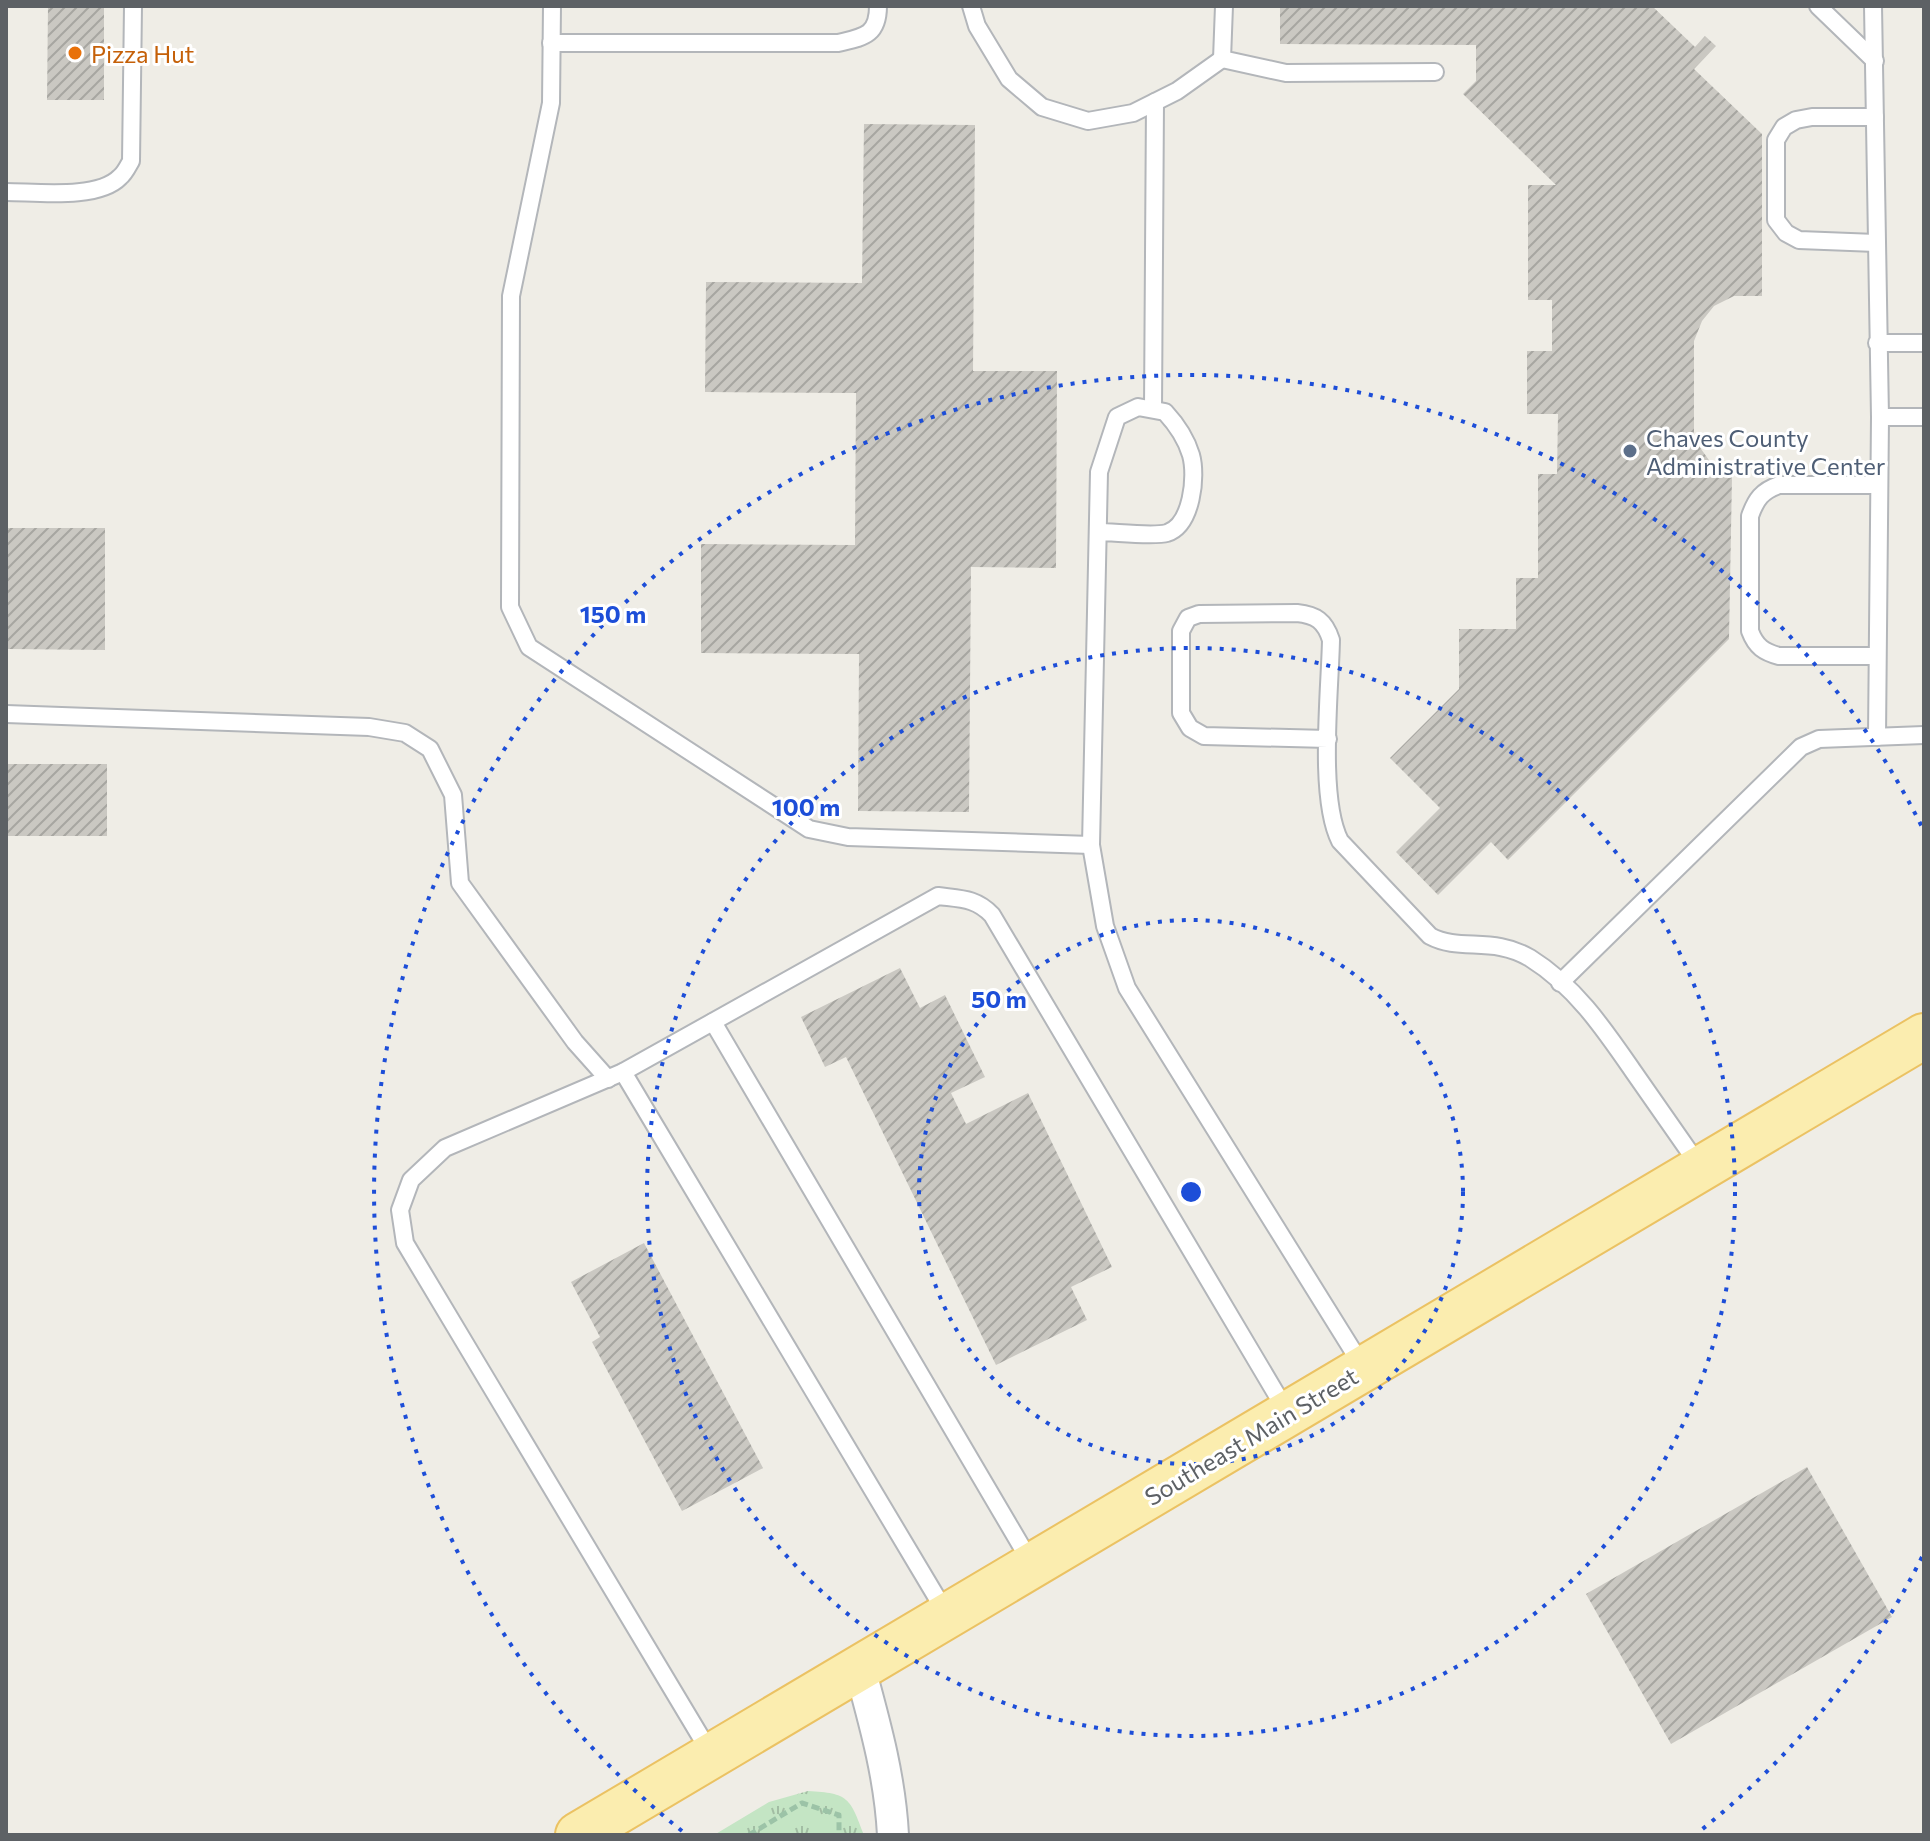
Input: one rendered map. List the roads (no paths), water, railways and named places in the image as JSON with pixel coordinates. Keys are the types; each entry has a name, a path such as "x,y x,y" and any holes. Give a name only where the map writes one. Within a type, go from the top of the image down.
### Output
{"main road":[{"name":"Southeast Main Street","path":"578,1835 1924,1036"}],"street":[{"path":"860,1669 891,1796 893,1835"}],"lane":[{"path":"6,192 78,192 99,189 119,179 131,161 133,6"},
{"path":"552,6 551,103 511,296 510,607 529,647 809,829 848,837 1091,845"},
{"path":"551,43 838,43 873,31 878,6"},
{"path":"971,6 977,26 1009,79 1042,107 1088,121 1133,113 1177,91 1222,59 1286,73 1435,72"},
{"path":"1222,59 1224,6"},
{"path":"1818,6 1875,61"},
{"path":"1873,6 1880,417 1877,737"},
{"path":"1153,409 1155,102"},
{"path":"1875,117 1812,117 1796,120 1784,127 1776,140 1776,220 1786,233 1799,240 1876,243"},
{"path":"1877,343 1924,343"},
{"path":"1098,532 1167,533 1181,524 1190,507 1192,458 1181,430 1165,412 1138,407 1117,417 1099,472 1091,845 1105,926 1127,988 1364,1369"},
{"path":"1880,417 1924,417"},
{"path":"1877,656 1779,656 1766,652 1754,642 1750,631 1750,516 1756,500 1767,489 1779,485 1879,485"},
{"path":"1328,739 1204,736 1190,728 1181,713 1181,631 1188,618 1199,614 1297,613 1313,615 1327,626 1331,640 1327,790 1333,828 1340,841 1430,936 1442,942 1488,943 1507,947 1531,959 1589,1008 1701,1168"},
{"path":"6,714 369,727 405,733 430,749 453,795 460,883 575,1042 616,1076 948,1616"},
{"path":"1560,983 1801,747 1819,739 1924,735"},
{"path":"712,1756 405,1243 400,1210 411,1180 445,1148 616,1076 938,896 982,904 992,915 1288,1414"},
{"path":"713,1022 1033,1566"}],"place":[{"name":"Pizza Hut","path":"75,53"},
{"name":"Chaves County Administrative Center","path":"1630,451"}]}
